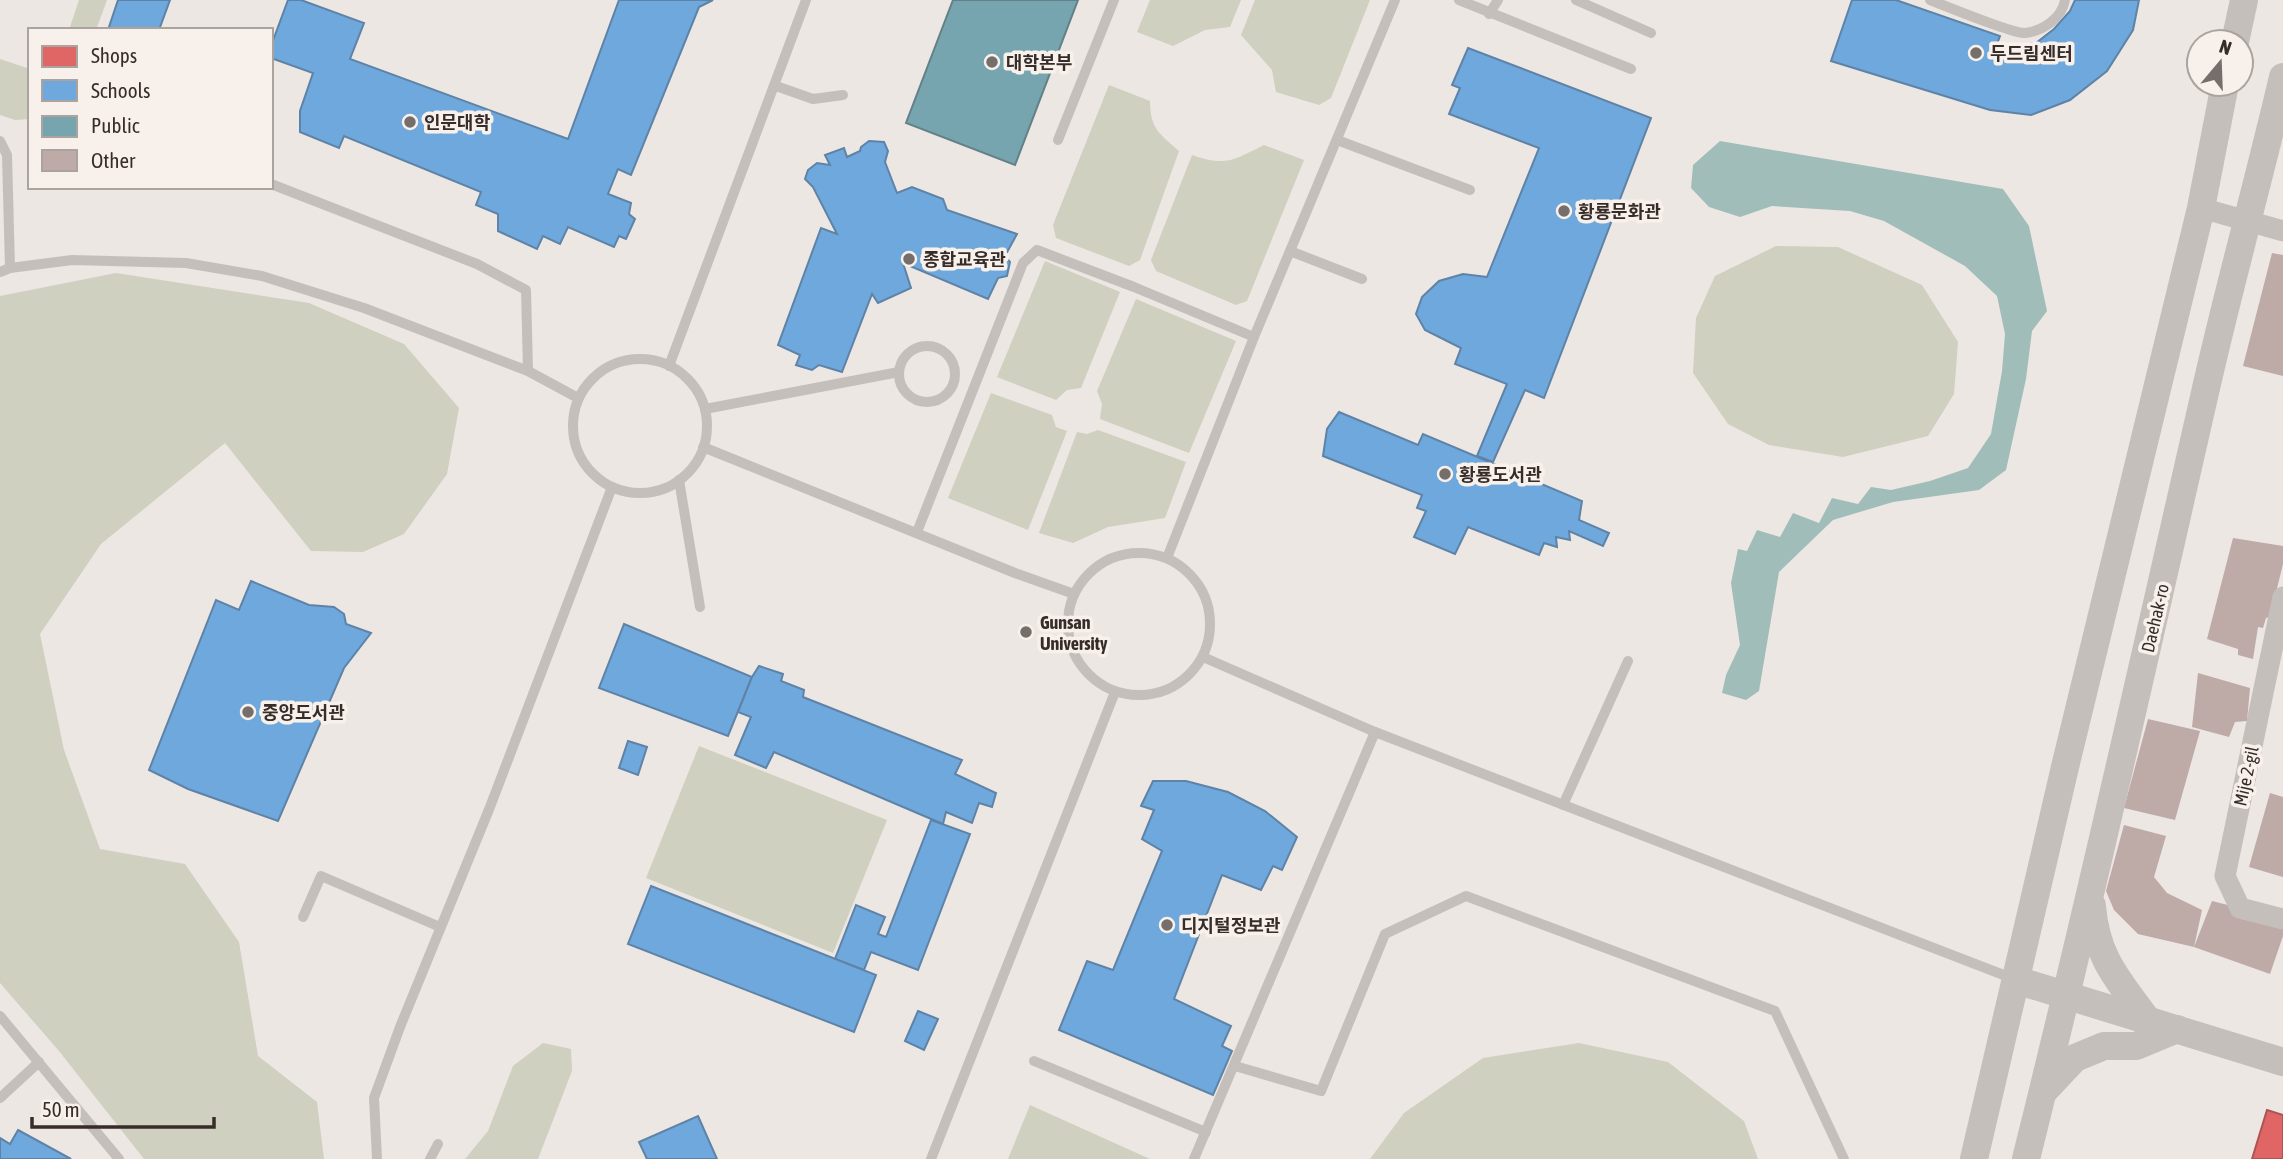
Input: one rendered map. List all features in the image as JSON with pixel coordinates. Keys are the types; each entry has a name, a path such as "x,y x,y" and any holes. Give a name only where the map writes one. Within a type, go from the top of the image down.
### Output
{"street":[{"path":"2238,28 2245,0"},
{"name":"Daehak-ro","path":"2026,1159 2283,77"},
{"path":"1974,1159 2065,767 2201,208 2222,98"},
{"path":"2201,208 2283,231"},
{"name":"Mije 2-gil","path":"2283,597 2225,876 2240,908 2283,919"},
{"path":"2091,892 2094,931 2107,964 2148,1021"},
{"path":"2015,980 2283,1062"},
{"path":"2043,1092 2075,1058 2104,1046 2136,1046 2176,1029"}],"lane":[{"path":"669,366 806,0"},
{"path":"1058,140 1114,0"},
{"path":"1167,558 1254,337 1395,0"},
{"path":"1459,0 1631,69"},
{"path":"1489,14 1498,0"},
{"path":"1576,0 1651,33"},
{"path":"1930,0 2023,33 2048,25 2063,8 2065,0"},
{"path":"776,86 813,99 843,95"},
{"path":"1337,140 1470,190"},
{"path":"0,141 7,155 5,270 72,260 186,263 262,276 364,308 528,371 578,398"},
{"path":"273,185 477,264 526,290 528,371"},
{"path":"916,532 1023,263 1037,250 1134,286 1254,337"},
{"path":"1290,251 1362,279"},
{"path":"922,346 932,346 948,355 953,364 955,382 944,397 926,402 909,396 903,390 899,372 906,355 922,346"},
{"path":"649,359 669,366 685,376 698,392 705,409 707,429 703,447 694,466 679,480 661,489 640,493 612,487 600,480 584,463 575,443 572,420 578,398 590,380 607,367 627,360 649,359"},
{"path":"705,409 899,372"},
{"path":"703,447 1015,573 1074,594"},
{"path":"679,480 700,607"},
{"path":"377,1159 374,1098 612,487"},
{"path":"1145,553 1167,558 1187,570 1202,589 1210,611 1211,635 1203,657 1191,674 1166,691 1135,696 1115,692 1094,680 1079,662 1069,640 1068,617 1074,594 1086,576 1103,562 1124,554 1145,553"},
{"path":"1203,657 1375,733 2015,980"},
{"path":"1563,805 1628,661"},
{"path":"931,1159 1115,692"},
{"path":"1194,1159 1375,733"},
{"path":"303,917 321,877 440,927"},
{"path":"1235,1066 1321,1091 1385,934 1466,896 1775,1011 1844,1159"},
{"path":"0,1016 120,1159"},
{"path":"1034,1061 1206,1132"},
{"path":"0,1098 39,1062"},
{"path":"430,1159 438,1144"}],"green space":[{"path":"79,0 107,0 97,28 70,28"},
{"path":"1150,0 1241,0 1230,27 1205,30 1173,46 1137,32"},
{"path":"1255,0 1370,0 1331,98 1319,105 1276,92 1272,70 1241,35"},
{"path":"0,59 28,68 28,119 15,120 0,115"},
{"path":"1109,85 1150,101 1154,125 1179,151 1140,260 1129,266 1056,238 1053,225"},
{"path":"1264,145 1304,160 1247,301 1236,305 1156,271 1151,260 1192,155 1213,161 1230,160"},
{"path":"1776,246 1838,247 1922,285 1958,342 1954,394 1928,436 1843,457 1769,445 1728,424 1693,373 1696,318 1715,276"},
{"path":"1045,261 1120,292 1081,388 1067,390 1056,400 997,377"},
{"path":"116,273 309,303 404,344 459,408 447,474 404,534 363,552 311,551 225,443 101,544 40,634 64,750 100,849 185,864 239,942 258,1056 317,1102 324,1159 144,1159 59,1051 0,983 0,296"},
{"path":"1136,299 1236,341 1189,453 1100,419 1102,404 1097,391"},
{"path":"991,393 1052,415 1056,427 1067,431 1028,530 948,498"},
{"path":"1098,430 1186,462 1165,518 1108,527 1073,543 1039,533 1077,432 1087,434"},
{"path":"699,746 887,820 833,953 646,878"},
{"path":"543,1043 571,1049 572,1071 538,1159 465,1159 488,1131 513,1066"},
{"path":"1579,1043 1668,1062 1744,1121 1758,1159 1370,1159 1404,1113 1483,1058"},
{"path":"1030,1105 1150,1159 1008,1159"}],"water":[{"path":"1720,141 2003,189 2029,226 2047,311 2032,331 2026,379 2006,470 1979,490 1893,502 1833,520 1779,572 1759,691 1746,700 1722,693 1726,675 1740,645 1731,583 1738,549 1747,551 1757,530 1780,537 1793,513 1819,523 1832,498 1858,504 1871,487 1891,490 1968,468 1991,434 2002,371 2005,334 1997,296 1965,266 1884,221 1850,211 1772,206 1740,217 1709,207 1691,188 1693,165"}],"building: Shops":[{"path":"2267,1110 2283,1115 2283,1159 2252,1159"}],"building: Schools":[{"path":"118,0 170,0 160,28 109,28"},
{"name":"인문대학","path":"288,0 301,0 364,23 350,59 568,139 619,0 713,0 699,7 631,175 618,169 608,194 631,203 629,214 635,219 626,239 619,236 614,247 568,227 560,244 543,236 537,249 498,231 498,214 476,205 481,192 344,136 339,148 300,132 300,111 313,73 273,59 273,41"},
{"name":"두드림센터","path":"1852,0 1896,0 2000,36 1997,44 2016,46 2036,43 2054,29 2070,11 2075,0 2139,0 2133,30 2107,71 2070,100 2031,115 1990,110 1831,61"},
{"name":"황룡문화관","path":"1468,48 1651,118 1544,398 1525,390 1493,462 1477,456 1507,384 1455,364 1461,348 1425,330 1416,314 1422,297 1439,281 1463,274 1487,277 1539,148 1449,114 1460,88 1452,85"},
{"name":"종합교육관","path":"869,141 884,142 888,151 885,162 897,193 912,187 943,199 947,210 1017,234 1005,256 1010,262 1007,276 998,278 988,299 903,263 911,288 878,303 872,294 842,372 819,365 812,370 796,365 800,355 778,345 821,228 837,234 813,187 805,179 808,170 817,163 830,165 825,155 844,148 847,157 860,151"},
{"name":"황룡도서관","path":"1339,412 1418,445 1423,434 1582,501 1579,520 1609,533 1603,546 1569,531 1570,540 1556,537 1557,547 1544,543 1539,555 1468,527 1455,554 1414,537 1426,511 1417,508 1422,495 1323,456 1327,429"},
{"name":"중앙도서관","path":"251,581 309,605 334,607 344,614 346,624 371,633 344,668 278,821 188,789 149,770 216,600 239,610"},
{"path":"624,624 752,677 728,736 599,688"},
{"path":"759,666 783,674 781,681 804,690 803,697 962,760 955,774 996,793 992,807 979,803 972,823 946,812 943,824 774,752 766,768 735,755 751,717 738,712"},
{"path":"628,741 647,747 638,775 619,768"},
{"name":"디지털정보관","path":"1153,781 1186,781 1228,792 1265,811 1297,837 1282,870 1273,866 1261,890 1222,875 1174,999 1231,1026 1222,1046 1232,1051 1213,1095 1059,1030 1087,961 1113,970 1162,851 1142,839 1154,810 1141,806"},
{"path":"931,820 970,834 918,970 871,952 864,970 835,959 856,905 885,917 878,934 886,937"},
{"path":"651,886 876,975 854,1032 628,944"},
{"path":"918,1011 938,1019 924,1050 905,1041"},
{"path":"698,1116 717,1159 647,1159 639,1142"},
{"path":"18,1130 71,1159 0,1159 0,1138 10,1144"}],"building: Public":[{"name":"대학본부","path":"953,0 1078,0 1015,165 906,123"}],"building: Other":[{"path":"2272,253 2283,255 2283,376 2243,366"},
{"path":"2233,538 2283,546 2283,564 2270,617 2266,618 2263,628 2258,627 2253,659 2238,655 2238,649 2207,639"},
{"path":"2198,673 2250,688 2247,721 2235,722 2229,737 2192,727"},
{"path":"2148,719 2200,731 2175,820 2124,808"},
{"path":"2270,793 2283,797 2283,877 2249,867"},
{"path":"2124,825 2166,836 2154,877 2167,893 2202,910 2194,947 2138,934 2114,910 2106,891"},
{"path":"2212,901 2283,919 2283,936 2270,974 2194,947"}],"place":[{"name":"두드림센터","path":"1976,53"},
{"name":"대학본부","path":"992,62"},
{"name":"인문대학","path":"410,122"},
{"name":"황룡문화관","path":"1564,211"},
{"name":"종합교육관","path":"909,259"},
{"name":"황룡도서관","path":"1445,474"},
{"name":"Gunsan University","path":"1026,632"},
{"name":"중앙도서관","path":"248,712"},
{"name":"디지털정보관","path":"1167,925"}]}
